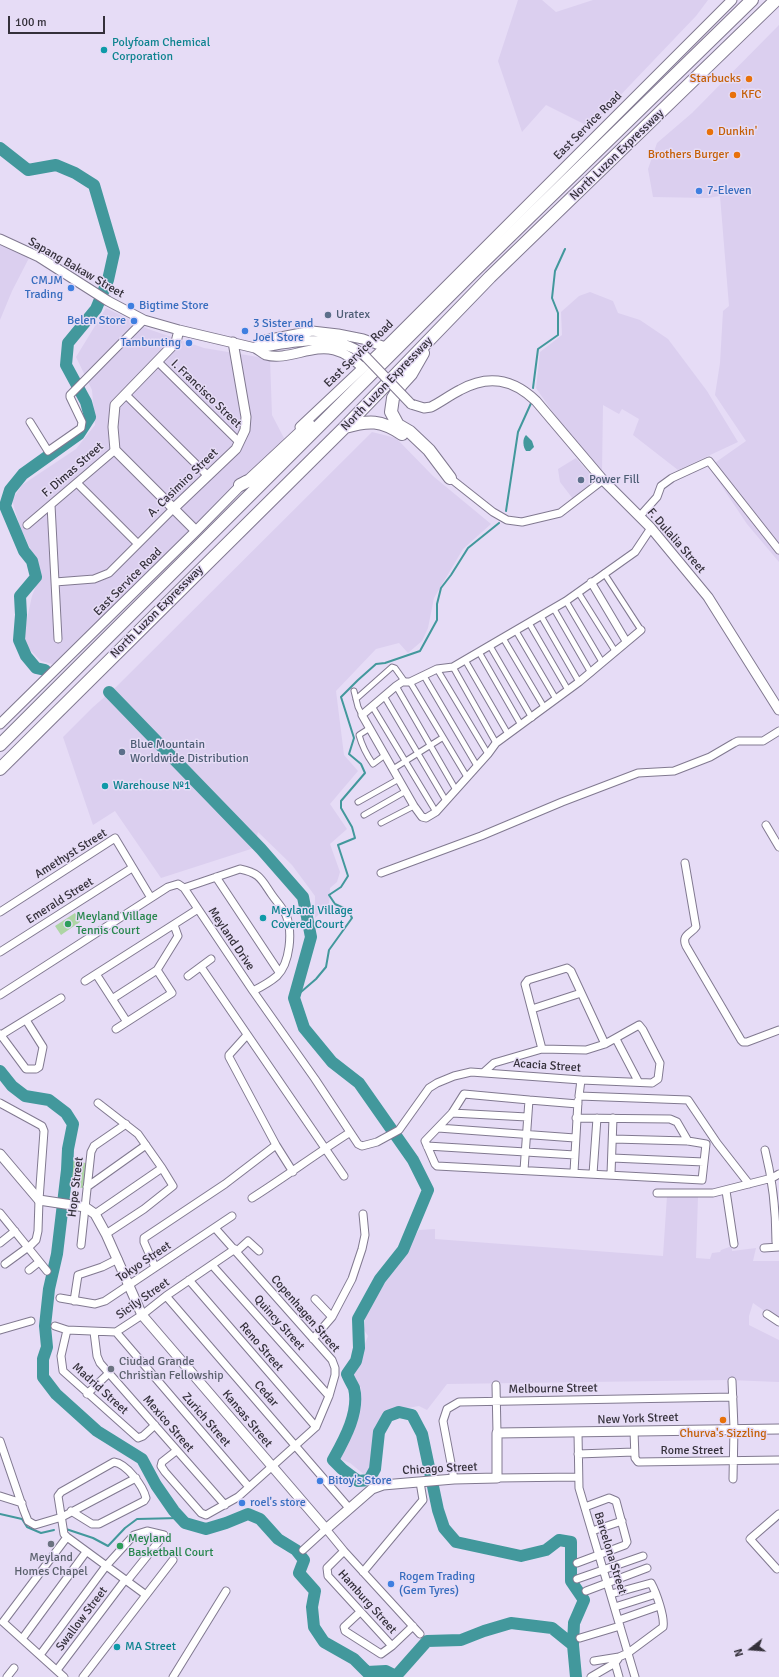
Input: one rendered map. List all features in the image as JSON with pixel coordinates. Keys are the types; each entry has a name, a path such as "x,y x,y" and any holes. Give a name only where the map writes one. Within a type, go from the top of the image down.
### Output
{"highway":[{"name":"North Luzon Expressway","path":"0,745 362,382 752,0"},
{"name":"North Luzon Expressway","path":"0,769 345,427 490,277 776,0"},
{"path":"432,337 411,374 401,385 393,398 391,412 398,425 410,432 429,450 450,478"},
{"path":"240,485 250,480 342,393 362,382"},
{"path":"345,427 372,422 382,423 392,427 414,442 450,478"}],"street":[{"name":"East Service Road","path":"0,724 196,531 240,485 363,368 732,0"},
{"name":"Sapang Bakaw Street","path":"0,239 38,258 69,278 144,320 179,330 233,342 255,348 265,354 277,356 326,348 346,354 363,368"},
{"path":"30,422 47,450 50,451 81,428 82,422 70,394 144,320"},
{"name":"F. Dimas Street","path":"26,525 115,450 115,405 176,342 179,330"},
{"path":"255,348 265,340 312,331 332,332 385,346"},
{"name":"F. Dulalia Street","path":"255,348 326,340 353,347 364,355 411,404 424,408 431,407 471,384 483,381 502,381 528,393 603,480 651,528 716,608 779,710"},
{"name":"A. Casimiro Street","path":"55,582 94,579 108,573 236,448 245,430 246,417 233,342"},
{"name":"I. Francisco Street","path":"158,362 239,442"},
{"path":"125,394 207,475"},
{"path":"115,450 196,531"},
{"path":"640,516 657,497 661,486 672,478 709,460 779,550"},
{"path":"450,478 493,512 507,520 522,522 560,513 603,480"},
{"path":"77,483 138,544"},
{"path":"51,505 58,639"},
{"path":"362,715 396,686 424,676 438,669 453,667 554,609 635,552 651,528"},
{"path":"354,691 358,707 385,756 414,806 422,817 426,818 436,812 496,743 532,718 544,707 591,673 626,641 641,630 604,574"},
{"path":"591,582 626,641"},
{"path":"578,592 615,651"},
{"path":"566,601 602,662"},
{"path":"554,609 591,673"},
{"path":"541,616 579,682"},
{"path":"529,623 568,690"},
{"path":"516,631 556,699"},
{"path":"504,638 544,707"},
{"path":"490,646 532,718"},
{"path":"479,652 521,725"},
{"path":"466,660 508,734"},
{"path":"356,699 392,667 395,668 407,682 467,777"},
{"path":"453,667 496,743"},
{"path":"438,669 488,754"},
{"path":"424,676 477,766"},
{"path":"396,686 456,790"},
{"path":"384,696 446,801"},
{"path":"372,706 436,812"},
{"path":"370,728 359,735 367,756 373,764 385,756"},
{"path":"381,874 481,836 562,802 638,773 674,771 710,757 738,741 763,741 779,731"},
{"path":"393,769 442,738"},
{"path":"358,802 399,778"},
{"path":"364,815 406,791"},
{"path":"381,823 414,806"},
{"path":"766,825 779,847"},
{"name":"Amethyst Street","path":"0,912 114,838 151,898"},
{"path":"685,863 696,927 687,934 685,938 686,946 743,1042 747,1042 779,1030"},
{"name":"Emerald Street","path":"0,952 132,868"},
{"path":"0,995 173,885 178,884 184,888 240,869 258,874 286,914 290,929 290,944 279,972 276,977 253,991"},
{"path":"216,877 279,972"},
{"name":"Meyland Drive","path":"184,888 253,991 315,1079 349,1133 358,1144 362,1146 377,1142 399,1130"},
{"path":"84,981 198,909"},
{"path":"112,999 157,970 178,936 174,925"},
{"path":"188,976 211,959"},
{"path":"200,967 344,1176"},
{"path":"542,1049 525,984 528,980 567,968 571,971 605,1044"},
{"path":"116,1029 172,993 157,970"},
{"path":"96,974 127,1022"},
{"path":"532,1010 581,993"},
{"path":"26,1020 43,1047 39,1067 36,1069 26,1069 0,1034 61,998"},
{"name":"Acacia Street","path":"399,1130 420,1099 430,1088 437,1083 454,1076 471,1072 581,1080 656,1081 661,1066 639,1025 616,1039"},
{"path":"247,1035 229,1055 229,1057 276,1145 293,1172"},
{"path":"484,1072 494,1063 542,1049 583,1051 616,1039 638,1081"},
{"path":"574,1172 576,1118 581,1080"},
{"path":"706,1144 702,1180 574,1172 437,1166 425,1141 452,1113 465,1093 529,1100 684,1098 690,1103 717,1143 749,1184"},
{"path":"524,1170 529,1100"},
{"path":"0,1103 42,1126 44,1131 38,1231 36,1240 5,1264"},
{"path":"98,1103 138,1134 173,1186 144,1209 106,1234"},
{"path":"452,1113 528,1117"},
{"path":"576,1118 670,1119 677,1122 688,1141"},
{"path":"593,1174 597,1118"},
{"path":"611,1174 613,1118"},
{"name":"Hope Street","path":"81,1245 91,1152 94,1146 126,1124"},
{"path":"438,1128 575,1138"},
{"path":"252,1198 293,1172 349,1133"},
{"path":"613,1139 688,1141 711,1145 717,1143"},
{"path":"155,1268 144,1242 144,1238 224,1184 276,1145"},
{"path":"87,1187 146,1146"},
{"path":"427,1146 575,1155"},
{"path":"764,1248 778,1245 772,1178 765,1150"},
{"path":"0,1154 39,1200"},
{"path":"612,1158 704,1162"},
{"path":"95,1214 162,1168"},
{"path":"657,1193 704,1194 726,1191 772,1178 779,1174"},
{"path":"726,1191 734,1244"},
{"name":"Kansas Street","path":"39,1200 67,1203 85,1207 95,1214 118,1259 142,1315 344,1551 420,1634"},
{"path":"313,1339 332,1317 352,1279 359,1261 364,1235 363,1214"},
{"path":"0,1215 15,1231 47,1271"},
{"name":"Tokyo Street","path":"60,1298 95,1304 105,1301 232,1216"},
{"name":"Copenhagen Street","path":"176,1451 162,1462 161,1466 164,1472 201,1513 206,1515 238,1497 316,1427 329,1396 335,1368 332,1360 215,1228"},
{"path":"0,1243 15,1231"},
{"name":"Sicily Street","path":"55,1326 67,1330 116,1332 142,1315 189,1280 248,1241 259,1251"},
{"path":"74,1301 78,1275 102,1268 118,1259"},
{"path":"29,1270 39,1262"},
{"name":"Quincy Street","path":"212,1265 329,1396"},
{"name":"Reno Street","path":"189,1280 316,1427"},
{"name":"Cedar","path":"166,1296 349,1508"},
{"path":"315,1299 332,1317"},
{"path":"767,1314 779,1322"},
{"path":"0,1330 31,1321"},
{"name":"Madrid Street","path":"67,1330 61,1356 63,1371 138,1438 143,1436 155,1426"},
{"name":"Mexico Street","path":"94,1332 97,1356 109,1373 225,1505"},
{"name":"Zurich Street","path":"116,1332 249,1487"},
{"path":"88,1394 109,1373"},
{"path":"732,1382 734,1428 733,1479"},
{"path":"496,1385 497,1478"},
{"name":"Melbourne Street","path":"450,1479 443,1421 447,1409 459,1402 732,1398"},
{"name":"New York Street","path":"497,1433 578,1433 734,1428 779,1429"},
{"path":"578,1454 634,1452 634,1431"},
{"name":"Barcelona Street","path":"578,1433 579,1488 635,1677"},
{"path":"0,1441 28,1521 35,1525 62,1517 136,1478"},
{"name":"Rome Street","path":"634,1452 635,1458 638,1462 733,1462 779,1460"},
{"path":"71,1511 96,1525 118,1514 146,1498 136,1478 119,1463 114,1462 60,1492 58,1496 66,1537 146,1595"},
{"name":"Chicago Street","path":"303,1550 372,1489 383,1485 450,1479 578,1477"},
{"path":"363,1572 423,1500 423,1481"},
{"path":"0,1496 22,1503"},
{"path":"577,1563 599,1556 627,1544 616,1501 609,1498 585,1507"},
{"path":"776,1569 750,1540 779,1514"},
{"path":"592,1531 622,1520"},
{"name":"Swallow Street","path":"58,1670 126,1581 164,1535 146,1531 134,1535 106,1566"},
{"path":"64,1677 58,1670 4,1624 4,1621 66,1537"},
{"name":"Hamburg Street","path":"344,1551 327,1568 328,1576 360,1612 392,1646 413,1626"},
{"path":"22,1639 86,1552"},
{"path":"577,1578 643,1556"},
{"path":"83,1677 173,1560"},
{"path":"40,1655 106,1566"},
{"path":"586,1591 647,1568"},
{"path":"591,1677 603,1674 617,1660 628,1654 663,1626 656,1594 650,1582 611,1594"},
{"path":"173,1677 226,1591"},
{"path":"614,1607 656,1594"},
{"path":"580,1638 659,1606"},
{"path":"360,1612 344,1627 344,1631 356,1640 381,1654 392,1646"},
{"path":"594,1661 617,1660"},
{"path":"617,1660 619,1677"},
{"path":"7,1677 14,1668"}],"shaded area":[{"path":"518,0 542,0 556,12 593,0 708,0 696,16 590,127 546,105 522,132 498,61"},
{"path":"779,25 779,562 747,524 709,467 746,441 715,395 720,363 723,311 729,306 720,196 708,198 653,197 648,169 657,143 692,113"},
{"path":"0,243 29,258 12,291 0,320"},
{"path":"590,292 613,301 618,313 640,320 668,339 707,391 738,442 678,470 633,435 639,419 622,409 619,414 603,405 602,472 559,421 536,388 540,352 562,335 561,312 579,296"},
{"path":"106,308 148,329 204,348 270,359 272,415 285,440 56,665 41,661 22,642 32,596 39,578 33,555 19,524 12,500 22,485 76,449 95,425 92,390 76,357"},
{"path":"372,432 396,438 433,476 491,524 463,549 434,598 428,628 422,641 408,653 399,643 376,649 336,691 344,755 358,771 330,804 347,829 330,844 340,872 337,882 330,888 329,905 315,918 315,896 292,865 258,832 254,848 161,878 115,811 93,825 63,737 116,687"},
{"path":"526,435 532,441 534,447 530,451 526,451 523,441"},
{"path":"576,458 596,481 573,499 560,482 558,469"},
{"name":"Meyland Village Tennis Court","path":"75,913 80,922 61,935 55,926"},
{"path":"70,1161 86,1163 83,1188 67,1186"},
{"path":"667,1196 698,1197 696,1258 710,1259 712,1253 720,1252 721,1250 732,1246 732,1251 756,1248 753,1261 779,1261 779,1321 753,1303 749,1316 749,1325 779,1340 779,1382 730,1380 447,1384 427,1410 419,1406 402,1409 384,1417 373,1444 372,1460 369,1473 366,1476 350,1463 338,1458 346,1448 359,1409 361,1388 354,1377 354,1372 368,1336 364,1330 366,1312 419,1230 435,1229 435,1239 663,1256"}],"waterway":[{"path":"0,148 28,170 56,165 75,173 94,185 114,253 108,280 96,309 68,343 66,365 86,402 90,417 79,434 23,474 10,490 5,506 24,551 32,561 36,577 20,596 21,615 19,640 26,656 36,668 45,670"},
{"path":"533,388 538,349 558,335 558,313 552,298 555,271 565,249"},
{"path":"506,511 518,432 532,401"},
{"path":"294,998 316,979 326,967 329,950 352,918 348,910 335,904 329,895 341,887 348,876 338,845 355,838 352,827 341,808 341,801 365,773 361,764 349,754 354,738 341,697 376,664 385,663 420,651 437,620 437,604 441,588 468,548 499,523"},
{"path":"109,692 261,849 303,897 311,937 294,998 304,1028 332,1062 359,1083 413,1160 428,1190 403,1250 380,1279 358,1319 359,1348 356,1361 347,1374 354,1388 355,1407 350,1426 333,1460 358,1481 369,1480 375,1469 379,1432 388,1416 399,1412 412,1415 422,1434 438,1510 444,1528 456,1542 521,1556 546,1550 559,1540 571,1542 571,1581 584,1600 574,1623 573,1645 576,1677"},
{"path":"0,1071 12,1086 25,1096 49,1100 66,1113 73,1124 68,1149 57,1254 49,1289 45,1326 47,1347 43,1359 43,1377 56,1394 97,1431 142,1459 156,1485 174,1511 185,1523 206,1529 248,1514 260,1519 278,1539 296,1550 304,1560 299,1573 315,1591 312,1607 314,1627 324,1642 354,1659 367,1672 386,1671 396,1676 427,1641 461,1640 511,1623 552,1628 573,1645"},
{"path":"0,1514 22,1519 27,1527 41,1533 54,1530"},
{"path":"66,1529 93,1538 108,1546 125,1528 137,1519 180,1518"}],"place":[{"name":"Polyfoam Chemical Corporation","path":"104,50"},
{"name":"Starbucks","path":"749,79"},
{"name":"KFC","path":"733,95"},
{"name":"Dunkin'","path":"710,132"},
{"name":"Brothers Burger","path":"737,155"},
{"name":"7-Eleven","path":"699,191"},
{"name":"CMJM Trading","path":"71,288"},
{"name":"Bigtime Store","path":"131,306"},
{"name":"Uratex","path":"328,315"},
{"name":"Belen Store","path":"134,321"},
{"name":"3 Sister and Joel Store","path":"245,331"},
{"name":"Tambunting","path":"189,343"},
{"name":"Power Fill","path":"581,480"},
{"name":"Blue Mountain Worldwide Distribution","path":"122,752"},
{"name":"Warehouse №1","path":"105,786"},
{"name":"Meyland Village Covered Court","path":"263,918"},
{"name":"Meyland Village Tennis Court","path":"68,924"},
{"name":"Ciudad Grande Christian Fellowship","path":"111,1369"},
{"name":"Churva's Sizzling","path":"723,1420"},
{"name":"Bitoy's Store","path":"320,1481"},
{"name":"roel's store","path":"242,1503"},
{"name":"Meyland Homes Chapel","path":"51,1544"},
{"name":"Meyland Basketball Court","path":"120,1546"},
{"name":"Rogem Trading (Gem Tyres)","path":"391,1584"},
{"name":"MA Street","path":"117,1647"}]}
